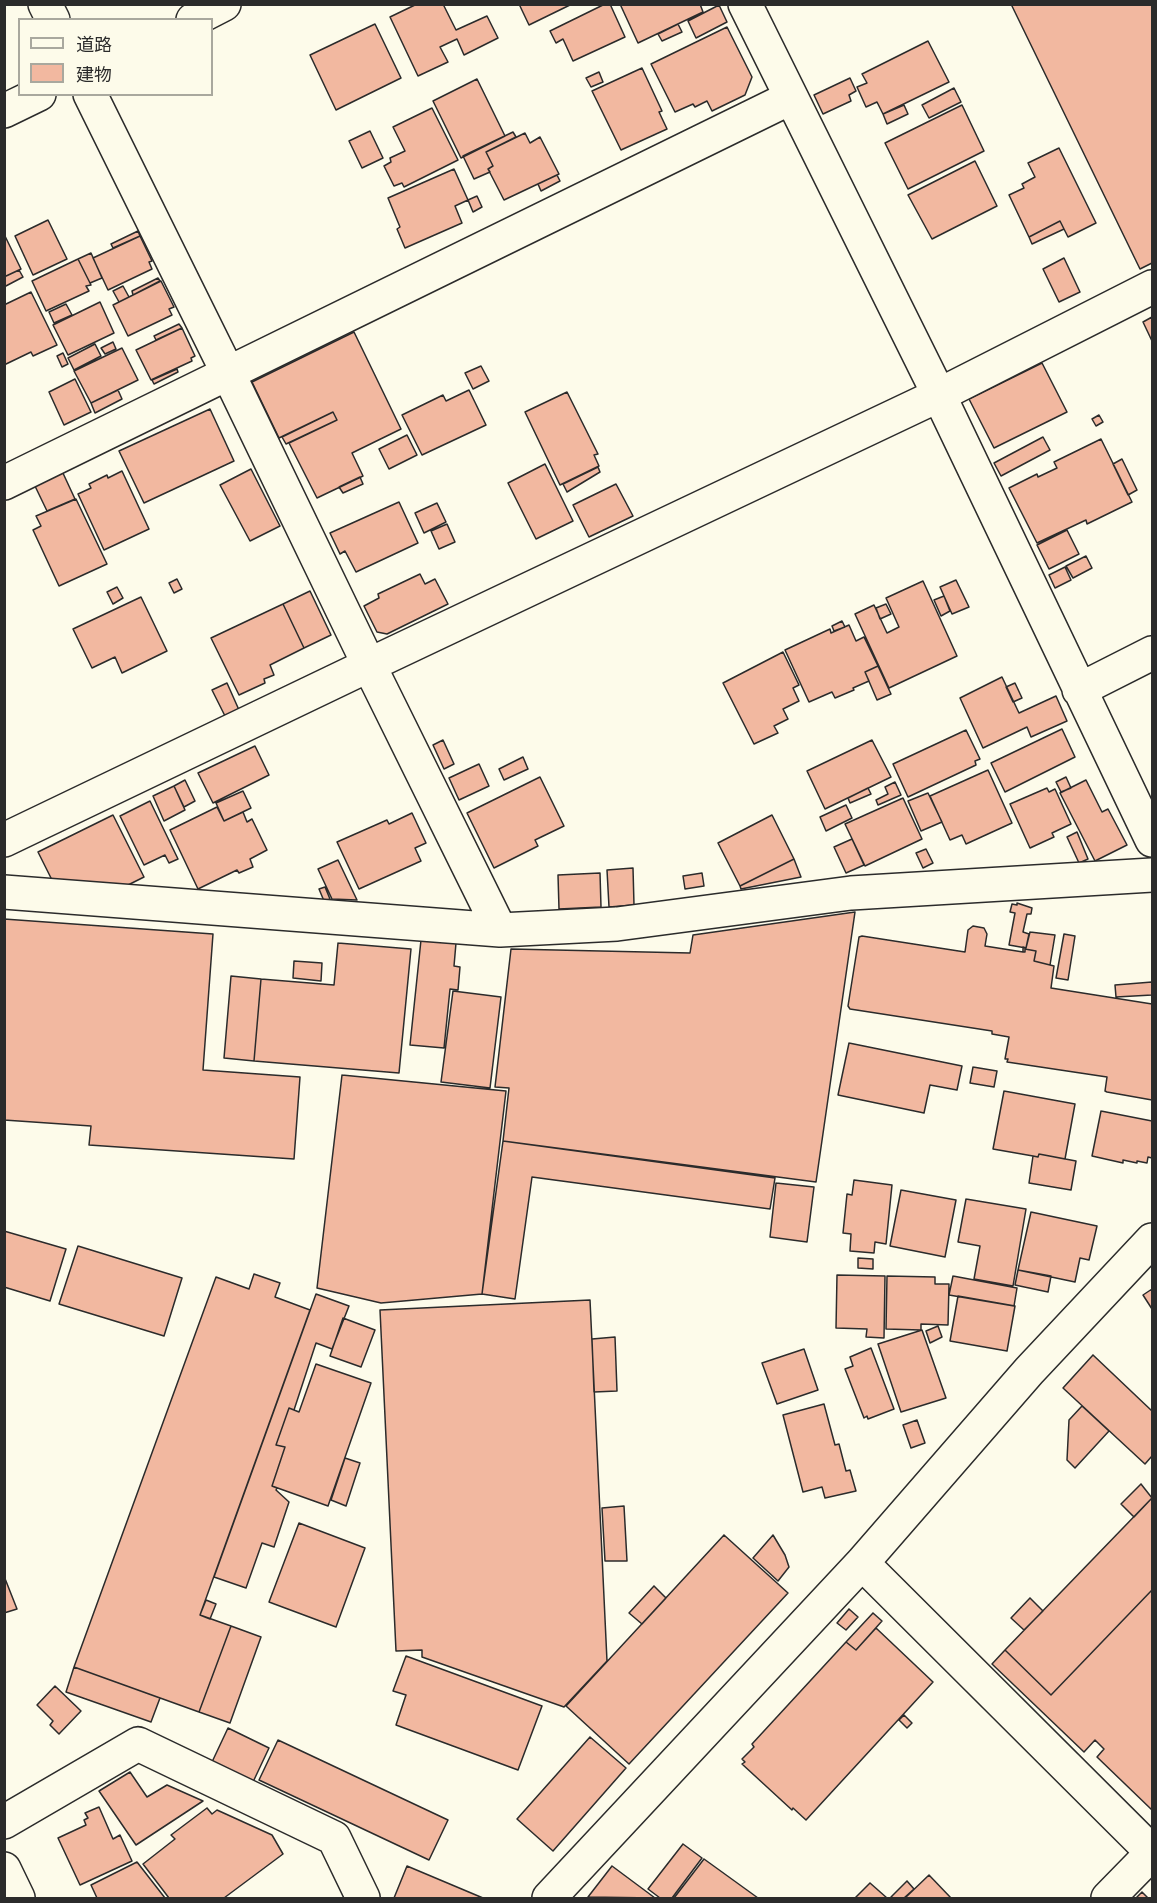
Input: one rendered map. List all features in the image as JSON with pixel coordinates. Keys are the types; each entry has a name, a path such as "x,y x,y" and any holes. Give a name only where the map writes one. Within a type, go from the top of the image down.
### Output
{"street":[{"path":"45,4 51,18"},
{"path":"197,18 224,4"},
{"path":"746,4 790,98 939,395 1152,840"},
{"path":"4,111 35,96"},
{"path":"91,96 500,930"},
{"path":"4,483 790,98"},
{"path":"4,840 939,395 1152,287"},
{"path":"1079,690 1152,653"},
{"path":"4,892 500,930 618,924 851,893 1152,875"},
{"path":"549,1899 862,1563 1029,1371 1152,1240"},
{"path":"862,1563 1152,1852 1108,1899"},
{"path":"4,1822 138,1744 334,1838 363,1899"},
{"path":"4,1869 18,1899"}],"building":[{"path":"417,4 443,4 456,30 487,16 498,38 464,55 457,39 440,47 448,62 418,76 390,17"},
{"path":"519,4 572,4 529,25"},
{"path":"605,4 610,4 625,37 573,61 563,39 556,43 550,31"},
{"path":"620,4 700,4 703,12 638,43"},
{"path":"1011,4 1152,4 1152,263 1140,269"},
{"path":"719,5 727,22 696,38 688,21"},
{"path":"375,24 401,78 336,110 310,55"},
{"path":"678,24 682,32 662,41 658,34"},
{"path":"727,27 752,77 745,95 712,111 707,101 675,112 651,64"},
{"path":"928,41 949,82 883,114 877,102 866,107 857,87 867,83 862,74"},
{"path":"642,68 662,111 659,112 667,129 621,150 592,91"},
{"path":"599,72 603,82 591,87 586,78"},
{"path":"850,78 856,91 849,95 851,101 823,114 814,95"},
{"path":"477,79 505,136 461,158 433,101"},
{"path":"954,88 961,102 929,118 922,105"},
{"path":"904,105 908,114 887,124 883,114"},
{"path":"962,105 984,151 908,189 885,143"},
{"path":"432,108 458,160 404,187 402,183 394,186 384,166 391,162 390,158 405,151 393,127"},
{"path":"370,131 383,158 362,168 349,141"},
{"path":"513,132 516,137 486,152 493,166 488,169 490,172 474,179 463,156"},
{"path":"525,133 530,143 540,137 559,174 504,200 488,169 493,166 486,152"},
{"path":"1059,148 1096,223 1068,237 1060,221 1029,237 1009,195 1024,188 1022,184 1035,177 1028,163"},
{"path":"975,161 997,206 932,239 908,195"},
{"path":"454,169 468,200 455,206 462,223 405,248 397,229 400,227 388,198"},
{"path":"557,175 560,181 541,191 538,184"},
{"path":"477,196 482,207 473,212 468,200"},
{"path":"48,220 67,259 33,275 15,236"},
{"path":"1060,221 1064,229 1032,244 1029,237"},
{"path":"138,231 140,236 113,248 111,244"},
{"path":"4,234 21,269 4,277"},
{"path":"140,236 152,261 149,262 152,269 108,290 93,258"},
{"path":"91,253 102,278 90,283 78,259"},
{"path":"1064,258 1080,292 1059,302 1043,269"},
{"path":"78,259 91,285 86,286 89,291 46,311 32,281"},
{"path":"19,270 23,277 4,287 4,277"},
{"path":"158,278 160,281 133,295 132,291"},
{"path":"161,281 174,307 169,309 172,315 128,336 113,305"},
{"path":"123,286 129,297 119,302 113,291"},
{"path":"31,292 57,345 33,356 31,352 4,365 4,305"},
{"path":"100,302 114,333 68,355 53,325"},
{"path":"66,304 72,315 54,323 49,312"},
{"path":"1152,317 1152,341 1143,322"},
{"path":"179,324 182,328 156,340 154,336"},
{"path":"182,328 195,356 191,358 192,361 151,380 136,350"},
{"path":"354,332 401,429 352,453 363,476 317,498 289,443 337,420 333,412 279,438 252,382"},
{"path":"113,342 116,349 105,354 101,348"},
{"path":"95,344 101,356 74,370 68,358"},
{"path":"122,348 138,380 91,403 74,371"},
{"path":"63,353 68,364 62,367 57,356"},
{"path":"1042,363 1067,412 994,448 969,399"},
{"path":"481,366 489,381 473,389 465,373"},
{"path":"177,369 178,372 154,384 152,380"},
{"path":"75,379 91,412 64,425 49,392"},
{"path":"118,390 122,399 95,413 91,403"},
{"path":"469,390 486,425 422,455 402,415 443,395 446,401"},
{"path":"567,392 598,454 594,455 599,466 560,485 525,412"},
{"path":"210,409 234,461 144,503 119,451"},
{"path":"333,412 337,420 286,444 282,437"},
{"path":"1099,415 1103,422 1096,426 1092,419"},
{"path":"407,435 417,455 389,469 379,449"},
{"path":"1043,437 1050,450 1001,476 994,463"},
{"path":"1101,439 1132,502 1087,524 1086,520 1037,543 1009,488 1037,474 1038,477 1057,468 1054,462"},
{"path":"1122,459 1137,490 1128,495 1113,464"},
{"path":"545,464 573,521 536,539 508,483"},
{"path":"598,467 600,472 567,492 563,484"},
{"path":"251,469 280,526 250,541 220,485"},
{"path":"62,471 75,499 47,511 34,484"},
{"path":"122,471 149,529 104,550 78,494 91,488 89,484"},
{"path":"360,477 363,484 343,493 339,487"},
{"path":"616,484 633,516 589,537 573,505"},
{"path":"76,499 107,564 59,586 33,530 41,526 36,516"},
{"path":"399,502 418,543 356,572 345,551 340,554 330,533"},
{"path":"437,503 446,522 424,533 415,513"},
{"path":"447,524 455,542 439,549 431,531"},
{"path":"1067,530 1079,554 1049,569 1037,545"},
{"path":"1086,556 1092,568 1073,578 1066,566"},
{"path":"1065,567 1071,580 1055,588 1049,575"},
{"path":"420,574 425,584 435,579 448,604 387,634 377,632 364,606 379,598 378,594"},
{"path":"177,579 182,589 174,593 169,583"},
{"path":"956,580 969,607 952,614 940,587"},
{"path":"923,581 957,656 889,688 855,614 874,605 887,633 899,627 886,598"},
{"path":"117,587 123,598 113,604 107,592"},
{"path":"310,591 331,635 304,648 283,604"},
{"path":"944,596 950,611 941,616 934,600"},
{"path":"141,597 167,651 122,673 115,657 92,668 73,629"},
{"path":"283,604 304,648 270,665 274,675 264,679 265,683 239,695 211,638"},
{"path":"886,604 891,614 880,619 876,608"},
{"path":"842,621 845,627 834,631 832,626"},
{"path":"849,625 856,641 864,637 878,666 865,672 869,681 853,688 854,690 835,698 832,692 809,702 785,650 830,629 831,633"},
{"path":"783,652 799,685 793,688 799,701 783,709 788,719 774,726 778,733 754,744 723,683"},
{"path":"878,666 891,694 877,700 865,672"},
{"path":"1002,677 1019,713 1056,696 1067,721 1031,737 1027,727 983,748 960,698"},
{"path":"227,683 239,710 225,716 212,690"},
{"path":"1015,683 1022,698 1013,702 1006,687"},
{"path":"1062,729 1075,757 1005,792 991,763"},
{"path":"966,730 980,759 975,761 976,765 908,797 893,764"},
{"path":"443,740 454,764 444,769 433,745"},
{"path":"872,740 891,777 825,809 807,771"},
{"path":"255,746 269,775 213,803 198,773"},
{"path":"523,757 528,769 504,780 499,769"},
{"path":"479,764 489,786 459,800 449,778"},
{"path":"988,770 1012,823 966,844 962,835 950,840 930,796"},
{"path":"540,777 564,826 535,840 538,846 494,868 467,813"},
{"path":"1066,777 1071,788 1061,792 1056,782"},
{"path":"185,780 195,801 184,807 174,786"},
{"path":"1086,780 1102,812 1108,809 1127,845 1095,861 1060,793"},
{"path":"895,782 901,795 878,805 876,800 888,794 885,787"},
{"path":"174,786 185,810 164,821 153,796"},
{"path":"868,788 871,794 850,803 848,798"},
{"path":"1047,788 1049,792 1055,789 1071,824 1052,833 1054,837 1030,848 1010,804"},
{"path":"243,791 251,808 224,821 216,803"},
{"path":"928,793 942,822 921,831 908,801"},
{"path":"903,798 922,839 865,866 845,824"},
{"path":"150,801 178,859 169,863 165,855 144,865 120,816"},
{"path":"846,805 852,818 826,831 820,817"},
{"path":"217,807 224,821 243,812 247,822 252,819 267,850 250,859 253,867 239,873 237,870 198,889 170,830"},
{"path":"412,813 426,843 415,848 421,861 359,889 337,842 387,820 389,824"},
{"path":"113,815 144,877 126,886 53,882 38,852"},
{"path":"772,815 794,859 740,886 718,843"},
{"path":"1077,832 1088,859 1079,863 1067,837"},
{"path":"852,839 864,865 846,873 834,847"},
{"path":"926,849 933,863 923,868 916,853"},
{"path":"794,859 801,877 741,889 740,886"},
{"path":"338,860 357,900 332,899 318,869"},
{"path":"633,868 634,905 609,907 607,870"},
{"path":"600,873 601,907 559,909 558,875"},
{"path":"702,873 704,886 685,889 683,876"},
{"path":"325,887 330,899 324,901 319,889"},
{"path":"1017,903 1032,908 1031,914 1027,914 1023,932 1029,934 1026,948 1009,945 1015,913 1010,912 1012,904 1017,905"},
{"path":"855,912 816,1182 503,1141 509,1088 495,1087 511,949 690,953 693,935"},
{"path":"4,919 213,934 203,1070 300,1077 294,1159 89,1145 91,1126 4,1120"},
{"path":"973,926 984,928 987,934 985,946 1023,952 1025,949 1036,951 1034,961 1054,966 1051,988 1152,1004 1152,1100 1105,1091 1107,1077 1007,1062 1008,1059 1005,1059 1009,1037 992,1034 992,1031 850,1009 848,1006 859,937 965,952 968,930"},
{"path":"1030,932 1055,935 1050,965 1034,961 1036,951 1025,949 1023,952"},
{"path":"1064,934 1075,936 1068,980 1056,978"},
{"path":"421,940 456,943 454,966 460,967 458,990 450,989 444,1048 410,1045"},
{"path":"338,943 411,949 399,1073 254,1061 261,979 334,985"},
{"path":"294,961 322,963 321,981 293,978"},
{"path":"231,976 261,979 254,1061 224,1058"},
{"path":"1152,982 1152,995 1116,997 1115,985"},
{"path":"453,991 501,997 490,1088 441,1082"},
{"path":"849,1043 962,1066 957,1090 930,1085 924,1113 838,1095"},
{"path":"973,1067 997,1071 994,1087 970,1083"},
{"path":"342,1075 506,1091 482,1294 381,1303 317,1288"},
{"path":"1004,1091 1075,1104 1065,1159 993,1149"},
{"path":"1101,1111 1152,1121 1152,1158 1148,1157 1147,1163 1123,1160 1123,1163 1092,1156"},
{"path":"503,1141 775,1178 770,1209 532,1177 515,1299 482,1294"},
{"path":"1039,1154 1076,1161 1071,1190 1029,1183 1033,1156 1038,1157"},
{"path":"854,1180 892,1185 886,1244 875,1242 874,1253 850,1251 851,1234 843,1233 847,1194 852,1195"},
{"path":"776,1183 814,1187 807,1242 770,1237"},
{"path":"901,1190 956,1200 945,1257 890,1246"},
{"path":"966,1199 1026,1209 1013,1286 974,1279 980,1246 958,1242"},
{"path":"1031,1212 1097,1226 1089,1260 1080,1258 1075,1282 1018,1270"},
{"path":"4,1231 66,1249 50,1301 4,1287"},
{"path":"78,1246 182,1278 164,1336 59,1304"},
{"path":"858,1258 873,1259 873,1269 858,1268"},
{"path":"1018,1270 1051,1276 1048,1292 1015,1285"},
{"path":"254,1274 280,1283 275,1297 310,1310 200,1615 231,1626 199,1712 74,1667 216,1277 249,1289"},
{"path":"837,1275 885,1276 884,1338 866,1337 867,1329 836,1328"},
{"path":"887,1276 935,1277 935,1284 949,1284 948,1325 921,1324 921,1330 886,1329"},
{"path":"953,1276 1017,1288 1014,1306 949,1295"},
{"path":"1152,1289 1152,1309 1143,1295"},
{"path":"316,1294 349,1306 332,1349 316,1343 294,1410 289,1408 276,1445 285,1447 272,1486 277,1488 276,1490 289,1502 274,1547 262,1543 246,1588 214,1577"},
{"path":"958,1296 1015,1306 1007,1351 950,1341"},
{"path":"590,1300 607,1661 564,1707 422,1657 422,1650 396,1651 380,1310"},
{"path":"343,1318 375,1330 361,1367 330,1356"},
{"path":"938,1326 942,1337 930,1343 926,1331"},
{"path":"922,1330 946,1398 901,1412 878,1344"},
{"path":"615,1337 617,1391 594,1392 592,1339"},
{"path":"871,1348 894,1409 868,1419 867,1416 864,1418 845,1369 853,1366 850,1357"},
{"path":"804,1349 818,1390 777,1404 762,1363"},
{"path":"1093,1355 1152,1411 1152,1456 1145,1464 1063,1388"},
{"path":"316,1364 371,1383 328,1506 272,1486 285,1447 276,1445 289,1408 299,1412"},
{"path":"824,1404 835,1445 839,1444 846,1471 850,1470 856,1491 825,1498 822,1487 803,1492 783,1415"},
{"path":"1082,1406 1109,1431 1075,1468 1067,1460 1069,1420"},
{"path":"917,1420 925,1443 911,1448 903,1425"},
{"path":"345,1458 360,1463 346,1506 331,1500"},
{"path":"1141,1484 1152,1498 1134,1517 1121,1504"},
{"path":"1152,1498 1152,1590 1051,1695 1005,1650"},
{"path":"624,1506 627,1561 605,1561 602,1508"},
{"path":"299,1523 365,1548 336,1627 269,1602"},
{"path":"724,1535 788,1593 629,1764 566,1706"},
{"path":"773,1535 789,1567 778,1581 753,1558"},
{"path":"4,1576 17,1609 4,1613"},
{"path":"654,1586 666,1598 642,1624 629,1613"},
{"path":"1152,1590 1152,1810 1097,1757 1104,1749 1095,1740 1084,1752 992,1664 1005,1650 1051,1695"},
{"path":"1030,1598 1043,1611 1024,1630 1011,1618"},
{"path":"206,1600 216,1604 210,1619 200,1615"},
{"path":"849,1609 858,1617 846,1630 837,1623"},
{"path":"873,1613 882,1621 856,1650 846,1642"},
{"path":"231,1626 261,1637 230,1723 199,1712"},
{"path":"876,1628 933,1682 806,1820 742,1764 745,1762 742,1759 754,1747 752,1744 846,1642 856,1650"},
{"path":"406,1656 542,1706 518,1770 396,1725 406,1695 393,1691"},
{"path":"74,1667 160,1698 151,1722 66,1692"},
{"path":"55,1686 81,1711 59,1734 50,1725 53,1721 37,1705"},
{"path":"904,1715 912,1723 907,1728 899,1720"},
{"path":"228,1728 269,1748 253,1782 212,1762"},
{"path":"590,1737 626,1768 553,1851 517,1819"},
{"path":"278,1740 448,1820 429,1860 259,1780"},
{"path":"130,1772 147,1797 167,1785 203,1801 136,1845 99,1791"},
{"path":"99,1807 113,1839 120,1835 132,1861 80,1885 58,1838 86,1825 84,1820 88,1818 85,1813"},
{"path":"207,1808 212,1814 217,1810 272,1835 283,1854 224,1898 169,1898 143,1864 175,1839 171,1835"},
{"path":"683,1844 702,1858 672,1898 660,1898 648,1889"},
{"path":"704,1859 758,1898 674,1898"},
{"path":"137,1862 165,1898 97,1898 91,1885"},
{"path":"407,1866 483,1898 394,1898"},
{"path":"612,1866 655,1898 588,1897"},
{"path":"929,1875 951,1898 905,1898"},
{"path":"907,1881 914,1889 904,1898 891,1897"},
{"path":"870,1883 887,1898 855,1898"},
{"path":"1142,1892 1148,1898 1136,1898"}]}
